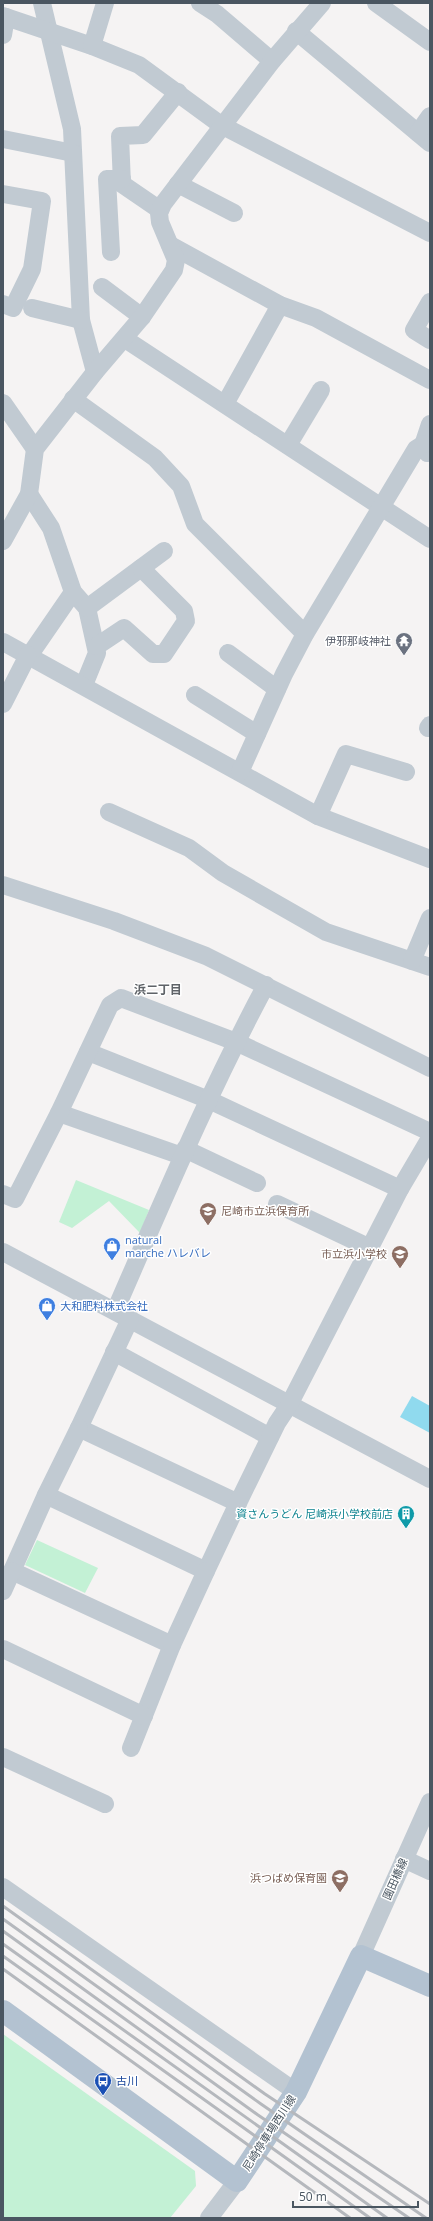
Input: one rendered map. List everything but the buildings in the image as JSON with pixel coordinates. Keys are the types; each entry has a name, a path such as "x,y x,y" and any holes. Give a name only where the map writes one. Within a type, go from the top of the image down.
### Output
{"main road":[{"path":"361,1956 430,1986"},
{"name":"尼崎停車場西川線","path":"3,2011 238,2181 296,2092 361,1956"}],"street":[{"path":"42,3 47,32 72,129 81,320 95,372"},
{"path":"92,46 105,3"},
{"path":"200,3 217,14 272,61"},
{"path":"3,540 29,494 35,449 95,372 125,339 174,270 176,260 160,222 160,210 163,204 221,125 296,31 322,3"},
{"path":"376,3 430,42"},
{"path":"3,35 5,16 47,32 92,46 139,65 178,92 221,125 430,233"},
{"path":"296,31 424,138 430,116"},
{"path":"160,210 122,184 120,136 143,135 178,92"},
{"path":"3,139 73,153"},
{"path":"111,252 107,179 122,178"},
{"path":"178,184 234,213"},
{"path":"3,194 42,202 32,270 13,308 3,304"},
{"path":"170,245 280,305 316,318 430,380"},
{"path":"102,287 142,317"},
{"path":"430,302 414,330 430,340"},
{"path":"225,404 280,305"},
{"path":"32,308 81,320"},
{"path":"125,339 430,539"},
{"path":"288,445 321,390"},
{"path":"73,399 155,458 180,486 195,524 305,634"},
{"path":"3,403 35,449"},
{"path":"240,772 277,689 305,634 416,449 427,449 430,424"},
{"path":"29,494 52,528 73,592 87,608 97,646 95,662 84,685"},
{"path":"87,608 164,550"},
{"path":"97,646 124,628 153,654 164,654 186,621 184,611 141,568"},
{"path":"3,704 28,656 73,592"},
{"path":"3,642 84,685 318,816 430,859"},
{"path":"228,653 277,689"},
{"path":"195,695 257,734"},
{"path":"318,816 346,754 406,772"},
{"path":"109,812 189,848 223,873 326,932 430,967"},
{"path":"3,885 114,921 206,956 430,1068"},
{"path":"412,961 430,918"},
{"path":"3,1591 46,1495 114,1352 122,1315 184,1152 236,1042 266,985"},
{"path":"3,1194 15,1199 59,1113 110,1004 121,998 236,1042 430,1132"},
{"path":"88,1052 209,1100 400,1189"},
{"path":"59,1113 184,1152 258,1183"},
{"path":"131,1748 172,1646 270,1437 289,1405 400,1189 430,1138"},
{"path":"277,1204 370,1248"},
{"path":"3,1252 430,1479"},
{"path":"114,1352 270,1437"},
{"path":"79,1428 238,1503"},
{"path":"46,1495 206,1571"},
{"path":"12,1571 172,1646"},
{"path":"3,1649 144,1716"},
{"path":"3,1757 105,1804"},
{"name":"園田橋線","path":"361,1956 430,1802"},
{"path":"404,1859 430,1871"},
{"path":"3,1886 296,2092"},
{"path":"209,2218 238,2181"}],"green space":[{"path":"76,1180 149,1210 140,1233 109,1201 72,1228 59,1222"},
{"path":"37,1540 98,1568 85,1593 25,1565"},
{"path":"3,2034 195,2171 196,2186 170,2218 3,2218"}],"water":[{"path":"412,1396 430,1406 430,1433 400,1417"}],"railway":[{"path":"3,1906 265,2094 430,2204"},
{"path":"3,1919 261,2104 426,2218"},
{"path":"3,1931 258,2115 409,2218"},
{"path":"3,1944 387,2218"},
{"path":"3,1956 370,2218"},
{"path":"3,1969 350,2218"}],"place":[{"name":"伊邪那岐神社","path":"404,656"},
{"name":"尼崎市立浜保育所","path":"208,1226"},
{"name":"natural marche ハレバレ","path":"112,1261"},
{"name":"市立浜小学校","path":"400,1269"},
{"name":"大和肥料株式会社","path":"47,1321"},
{"name":"資さんうどん 尼崎浜小学校前店","path":"406,1529"},
{"name":"浜つばめ保育園","path":"340,1893"},
{"name":"古川","path":"103,2096"}],"district":[{"name":"浜二丁目","path":"158,990"}]}
